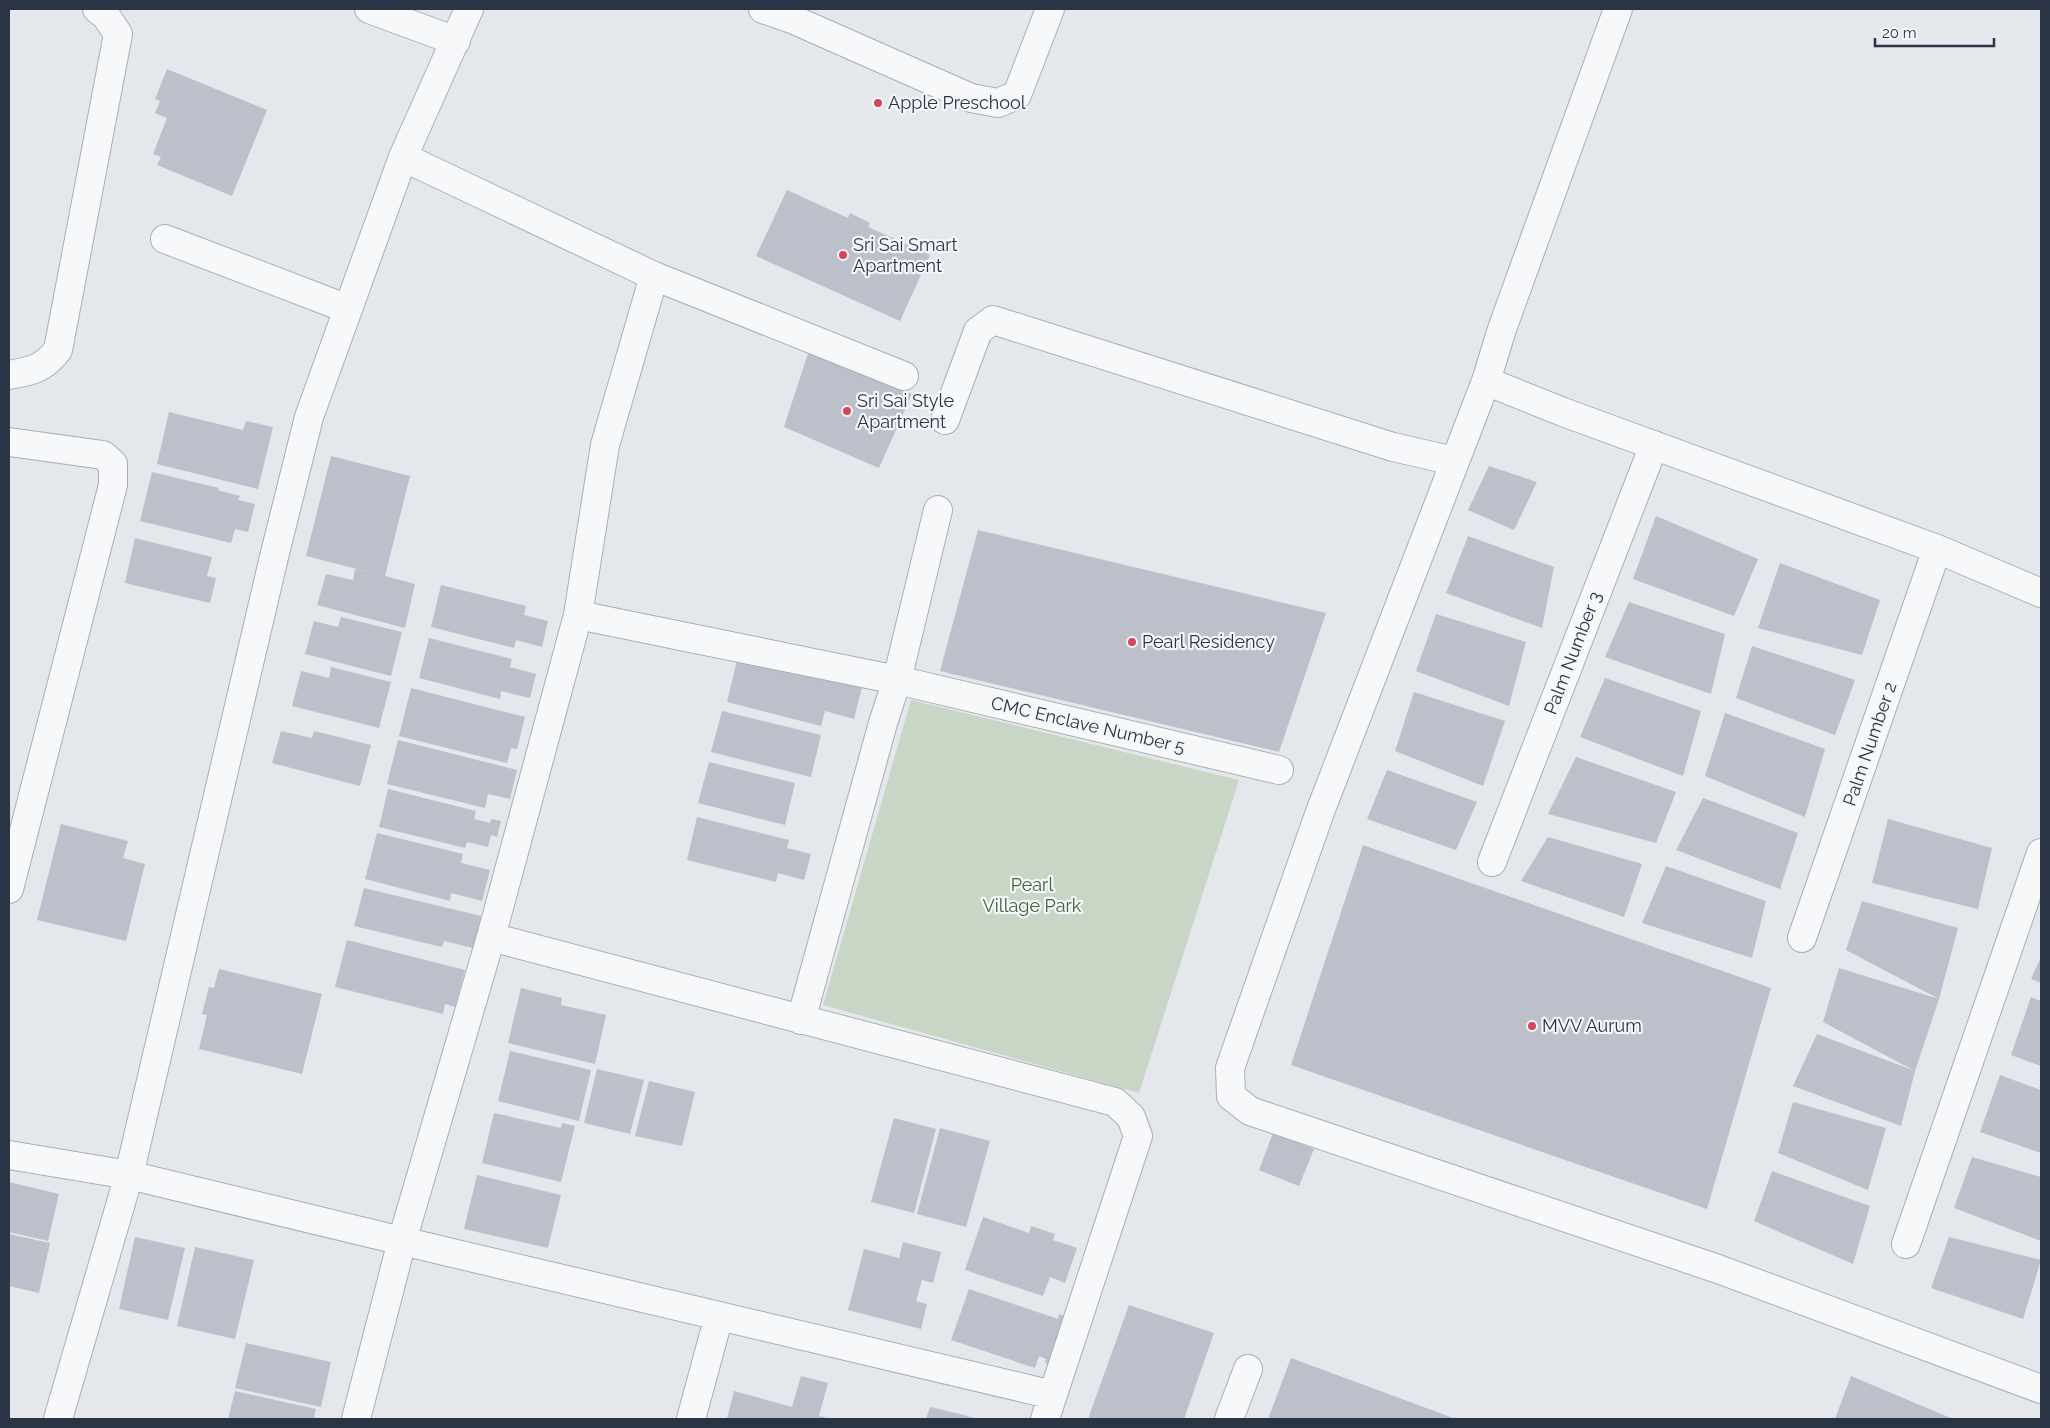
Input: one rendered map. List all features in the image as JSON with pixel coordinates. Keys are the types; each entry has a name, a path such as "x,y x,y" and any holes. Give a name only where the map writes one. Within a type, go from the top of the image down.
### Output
{"street":[{"path":"9,376 26,372 47,363 58,350 118,34 106,16 97,9"},
{"path":"369,9 456,41"},
{"path":"58,1419 129,1175 274,557 309,417 403,157 469,9"},
{"path":"763,9 794,14 971,98 998,103 1017,95 1050,9"},
{"path":"1618,9 1506,320 1486,381 1320,812 1230,1068 1231,1096 1250,1111 1718,1269 2041,1389"},
{"path":"403,157 654,276 904,376"},
{"path":"165,239 348,309"},
{"path":"356,1419 402,1241 491,937 578,615 605,445 654,276"},
{"path":"945,420 978,331 993,320 1393,447 1454,461"},
{"path":"1486,381 1563,412 1937,549 2041,593"},
{"path":"9,442 103,455 112,464 112,485 9,890"},
{"name":"Palm Number 3","path":"1492,862 1654,445"},
{"path":"800,1020 897,680 938,510"},
{"name":"Palm Number 2","path":"1802,938 1937,549"},
{"name":"CMC Enclave Number 5","path":"578,615 897,680 1278,770"},
{"path":"1906,1244 2041,853"},
{"path":"9,1155 129,1175 719,1316 1049,1407 1138,1136 1131,1117 1115,1102 491,937"},
{"path":"691,1419 719,1316"},
{"path":"1229,1419 1248,1369"}],"green space":[{"name":"Pearl Village Park","path":"911,700 1239,780 1139,1093 823,1005"}],"building":[{"path":"167,69 267,110 232,196 157,165 161,157 153,154 167,118 155,113 160,101 155,99"},
{"name":"Sri Sai Smart Apartment","path":"787,190 848,218 850,213 870,223 868,227 930,255 900,321 756,256"},
{"name":"Sri Sai Style Apartment","path":"809,350 912,394 879,468 784,427"},
{"path":"169,412 243,430 246,421 273,427 258,489 157,464"},
{"path":"331,456 410,476 385,576 415,584 405,628 317,605 326,574 353,580 355,569 369,572 306,556"},
{"path":"1489,466 1537,482 1514,530 1468,510"},
{"path":"152,472 219,488 218,490 240,496 238,500 255,504 248,532 235,529 231,543 140,521"},
{"path":"1656,516 1758,559 1734,616 1633,579"},
{"name":"Pearl Residency","path":"978,530 1326,613 1279,752 940,671"},
{"path":"1468,536 1554,567 1542,628 1446,593"},
{"path":"135,538 212,557 207,576 216,578 210,603 125,583"},
{"path":"1780,563 1880,600 1862,655 1758,628"},
{"path":"441,585 526,606 524,615 548,621 542,647 516,640 514,648 431,627"},
{"path":"1629,602 1725,634 1711,694 1605,657"},
{"path":"1436,614 1526,642 1509,706 1416,671"},
{"path":"341,617 402,632 391,676 305,654 314,621 338,627"},
{"path":"429,638 512,659 510,667 536,674 530,698 501,691 500,699 419,678"},
{"path":"1752,646 1855,680 1835,735 1736,698"},
{"path":"740,648 864,679 854,719 825,711 821,726 727,702"},
{"path":"331,667 391,682 379,728 292,706 301,671 329,678"},
{"path":"1605,678 1701,711 1683,776 1580,737"},
{"path":"411,688 525,717 517,749 511,748 507,763 399,736"},
{"path":"1414,692 1505,721 1483,786 1395,751"},
{"path":"722,711 821,735 811,777 711,752"},
{"path":"1725,713 1825,749 1805,817 1705,776"},
{"path":"281,731 312,738 314,731 371,745 360,786 272,763"},
{"path":"398,740 517,770 510,799 488,794 485,808 387,784"},
{"path":"1576,757 1676,792 1656,843 1548,814"},
{"path":"709,762 795,783 785,825 698,803"},
{"path":"1387,770 1477,802 1456,850 1367,819"},
{"path":"388,789 476,811 474,819 490,823 491,819 501,821 497,837 491,835 488,847 467,842 465,848 379,827"},
{"path":"1703,798 1798,833 1780,889 1676,850"},
{"path":"697,817 789,840 787,848 811,854 804,880 778,873 776,882 687,860"},
{"path":"1888,819 1992,848 1978,909 1872,883"},
{"path":"61,824 128,841 123,858 145,864 126,941 37,920"},
{"path":"377,833 463,854 461,863 490,870 482,901 451,893 450,901 365,879"},
{"path":"1548,837 1642,864 1624,917 1521,881"},
{"name":"MVV Aurum","path":"1363,845 1771,988 1707,1209 1291,1065"},
{"path":"1666,866 1766,901 1752,958 1642,923"},
{"path":"364,888 481,916 473,948 444,941 442,947 354,926"},
{"path":"1862,901 1958,928 1939,999 1846,950"},
{"path":"347,940 465,970 455,1007 445,1004 443,1014 335,987"},
{"path":"2041,957 2041,983 2031,979"},
{"path":"1839,968 1939,999 1915,1071 1823,1022"},
{"path":"219,969 322,994 302,1074 199,1049 207,1015 202,1014 209,987 214,988"},
{"path":"521,988 562,998 561,1005 606,1015 595,1064 508,1043"},
{"path":"2031,997 2041,1001 2041,1066 2011,1055"},
{"path":"1817,1034 1915,1071 1901,1126 1793,1086"},
{"path":"510,1051 591,1070 579,1121 498,1101"},
{"path":"597,1069 644,1080 630,1134 584,1123"},
{"path":"2000,1075 2041,1090 2041,1153 1980,1132"},
{"path":"649,1081 695,1092 682,1146 635,1136"},
{"path":"1793,1102 1886,1128 1868,1190 1778,1153"},
{"path":"494,1113 561,1128 562,1123 575,1126 561,1182 482,1163"},
{"path":"894,1118 936,1129 914,1213 871,1202"},
{"path":"940,1128 990,1141 966,1227 917,1214"},
{"path":"1273,1133 1314,1149 1299,1186 1259,1170"},
{"path":"1972,1157 2041,1177 2041,1241 1954,1208"},
{"path":"1772,1171 1870,1206 1853,1264 1754,1221"},
{"path":"477,1175 561,1195 548,1248 464,1229"},
{"path":"9,1182 59,1194 48,1241 9,1232"},
{"path":"983,1217 1029,1233 1031,1226 1055,1234 1053,1240 1077,1248 1065,1283 1050,1277 1043,1296 965,1270"},
{"path":"9,1234 50,1243 39,1293 9,1286"},
{"path":"135,1237 185,1248 168,1320 119,1309"},
{"path":"1949,1237 2041,1260 2023,1319 1931,1288"},
{"path":"903,1242 941,1252 933,1283 922,1280 916,1301 927,1304 921,1329 848,1310 864,1249 899,1258"},
{"path":"195,1247 254,1260 235,1339 177,1326"},
{"path":"969,1289 1058,1319 1059,1314 1073,1319 1057,1367 1045,1363 1046,1359 1039,1356 1035,1368 951,1340"},
{"path":"1129,1305 1214,1333 1184,1419 1088,1419"},
{"path":"246,1343 331,1362 321,1407 235,1388"},
{"path":"1291,1358 1456,1419 1268,1419"},
{"path":"801,1376 828,1383 819,1416 827,1419 727,1419 734,1391 792,1407"},
{"path":"1851,1376 1953,1419 1835,1419"},
{"path":"235,1391 316,1409 314,1417 320,1419 228,1419"},
{"path":"930,1407 964,1415 977,1419 926,1419"}],"place":[{"name":"Apple Preschool","path":"878,103"},
{"name":"Sri Sai Smart Apartment","path":"843,255"},
{"name":"Sri Sai Style Apartment","path":"847,411"},
{"name":"Pearl Residency","path":"1132,642"},
{"name":"MVV Aurum","path":"1532,1026"}]}
